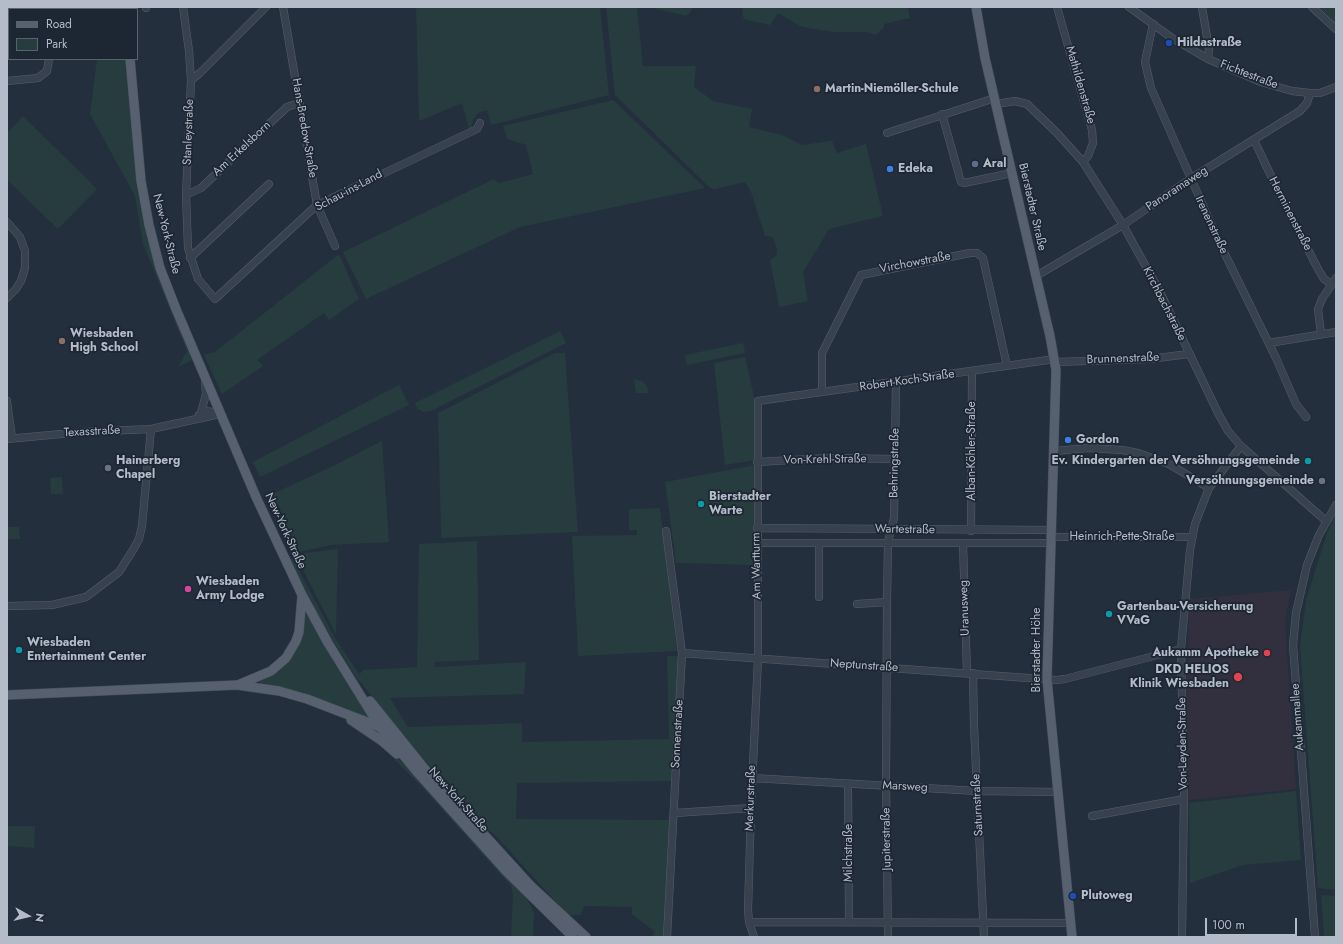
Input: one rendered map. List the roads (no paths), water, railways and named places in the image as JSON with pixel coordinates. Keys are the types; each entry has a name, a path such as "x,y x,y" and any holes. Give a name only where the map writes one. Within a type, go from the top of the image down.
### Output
{"main road":[{"name":"Bierstadter Straße","path":"971,7 986,58"},
{"name":"Bierstadter Straße","path":"976,7 986,58 1055,360"},
{"name":"New-York-Straße","path":"130,60 141,181 149,224 168,289 205,380 256,497 302,595 339,660 380,727 417,772 506,871 573,937"},
{"name":"Bierstadter Höhe","path":"1055,360 1057,381 1047,679 1072,937"},
{"path":"237,685 271,672 286,658 296,641 299,632 302,595"},
{"name":"New-York-Straße","path":"339,660 399,738 454,802 531,886 586,937"},
{"path":"7,695 237,685 279,692 307,699 380,727 399,738"},
{"path":"333,709 382,741 417,772"}],"street":[{"name":"Stanleystraße","path":"183,7 191,80 186,195 187,242 190,258 198,280 215,299"},
{"path":"191,80 200,73 266,7"},
{"name":"Hans-Bredow-Straße","path":"283,7 317,205 335,246"},
{"name":"Mathildenstraße","path":"1057,7 1092,130 1093,143 1088,156 1083,162"},
{"path":"1202,7 1209,49 1208,59"},
{"path":"1312,7 1336,29"},
{"name":"Fichtestraße","path":"1132,8 1172,38 1208,59 1261,82 1292,91 1310,93 1320,93 1336,87"},
{"name":"Irenenstraße","path":"1153,24 1146,55 1147,75 1190,179 1220,244 1269,343 1296,404 1300,412 1306,417"},
{"path":"7,81 38,78 47,71 49,60"},
{"name":"Panoramaweg","path":"1036,276 1123,225 1190,179 1300,111 1307,103 1310,93"},
{"name":"Kirchbachstraße","path":"887,133 942,114 996,101 1015,100 1027,104 1057,133 1083,162 1123,225 1160,294 1224,424 1241,446 1326,521"},
{"name":"Am Erkelsborn","path":"186,195 201,188 287,107 299,103"},
{"path":"942,114 961,182 964,183 1012,173"},
{"name":"Schau-ins-Land","path":"215,299 317,205 477,129 480,123"},
{"name":"Herminenstraße","path":"1254,140 1318,269 1324,279 1332,284"},
{"path":"190,258 269,184"},
{"path":"7,222 20,237 25,251 25,268 21,281 16,290 7,298"},
{"name":"Virchowstraße","path":"822,392 822,353 861,274 970,253 977,253 983,258 1007,366"},
{"path":"1320,334 1317,315 1318,309 1322,299 1336,278"},
{"path":"1269,343 1336,332"},
{"name":"Brunnenstraße","path":"1055,360 1157,358 1190,354"},
{"name":"Robert-Koch-Straße","path":"758,400 1055,360"},
{"name":"Alban-Köhler-Straße","path":"971,531 972,372"},
{"path":"201,413 206,394 205,380"},
{"name":"Behringstraße","path":"887,602 888,542 892,529 896,382"},
{"name":"Am Wartturm","path":"758,400 758,658"},
{"path":"7,401 10,438"},
{"path":"192,420 201,413 211,411 220,414"},
{"path":"192,420 208,418 220,414"},
{"name":"Texasstraße","path":"10,438 151,429 192,420"},
{"path":"7,606 52,605 86,597 119,572 139,539 142,526 151,429"},
{"name":"Von-Leyden-Straße","path":"1182,937 1184,799 1181,649 1192,537 1199,511 1209,488 1241,446"},
{"path":"1055,451 1077,448 1105,448 1138,453 1169,464 1209,488"},
{"name":"Von-Krehl-Straße","path":"757,462 829,458 894,459"},
{"name":"Aukammallee","path":"1315,937 1294,645 1296,613 1302,581 1312,550 1326,521 1336,505"},
{"name":"Wartestraße","path":"757,528 971,531 1052,537"},
{"name":"Sonnenstraße","path":"666,531 682,653 667,937"},
{"name":"Wartestraße","path":"757,543 963,543 1052,537"},
{"name":"Heinrich-Pette-Straße","path":"1052,537 1192,537"},
{"name":"Uranusweg","path":"963,543 970,673"},
{"path":"819,544 819,597"},
{"path":"857,604 887,602"},
{"name":"Jupiterstraße","path":"887,602 886,786 888,937"},
{"name":"Neptunstraße","path":"682,653 1065,680 1181,649"},
{"name":"Merkurstraße","path":"754,937 749,922 750,808 758,658"},
{"name":"Saturnstraße","path":"970,673 984,937"},
{"name":"Marsweg","path":"752,778 977,791 1058,792"},
{"name":"Milchstraße","path":"848,784 849,922"},
{"path":"1092,816 1184,799"},
{"path":"674,812 750,808"},
{"path":"749,922 888,921 983,924 1070,923"}],"place":[{"name":"Hildastraße","path":"1169,43"},
{"name":"Martin-Niemöller-Schule","path":"817,89"},
{"name":"Aral","path":"975,164"},
{"name":"Edeka","path":"890,169"},
{"name":"Wiesbaden High School","path":"62,341"},
{"name":"Gordon","path":"1068,440"},
{"name":"Ev. Kindergarten der Versöhnungsgemeinde","path":"1308,461"},
{"name":"Hainerberg Chapel","path":"108,468"},
{"name":"Versöhnungsgemeinde","path":"1322,481"},
{"name":"Bierstadter Warte","path":"701,504"},
{"name":"Wiesbaden Army Lodge","path":"188,589"},
{"name":"Gartenbau-Versicherung VVaG","path":"1109,614"},
{"name":"Wiesbaden Entertainment Center","path":"19,650"},
{"name":"Aukamm Apotheke","path":"1267,653"},
{"name":"DKD HELIOS Klinik Wiesbaden","path":"1238,677"},
{"name":"Plutoweg","path":"1073,896"}]}
